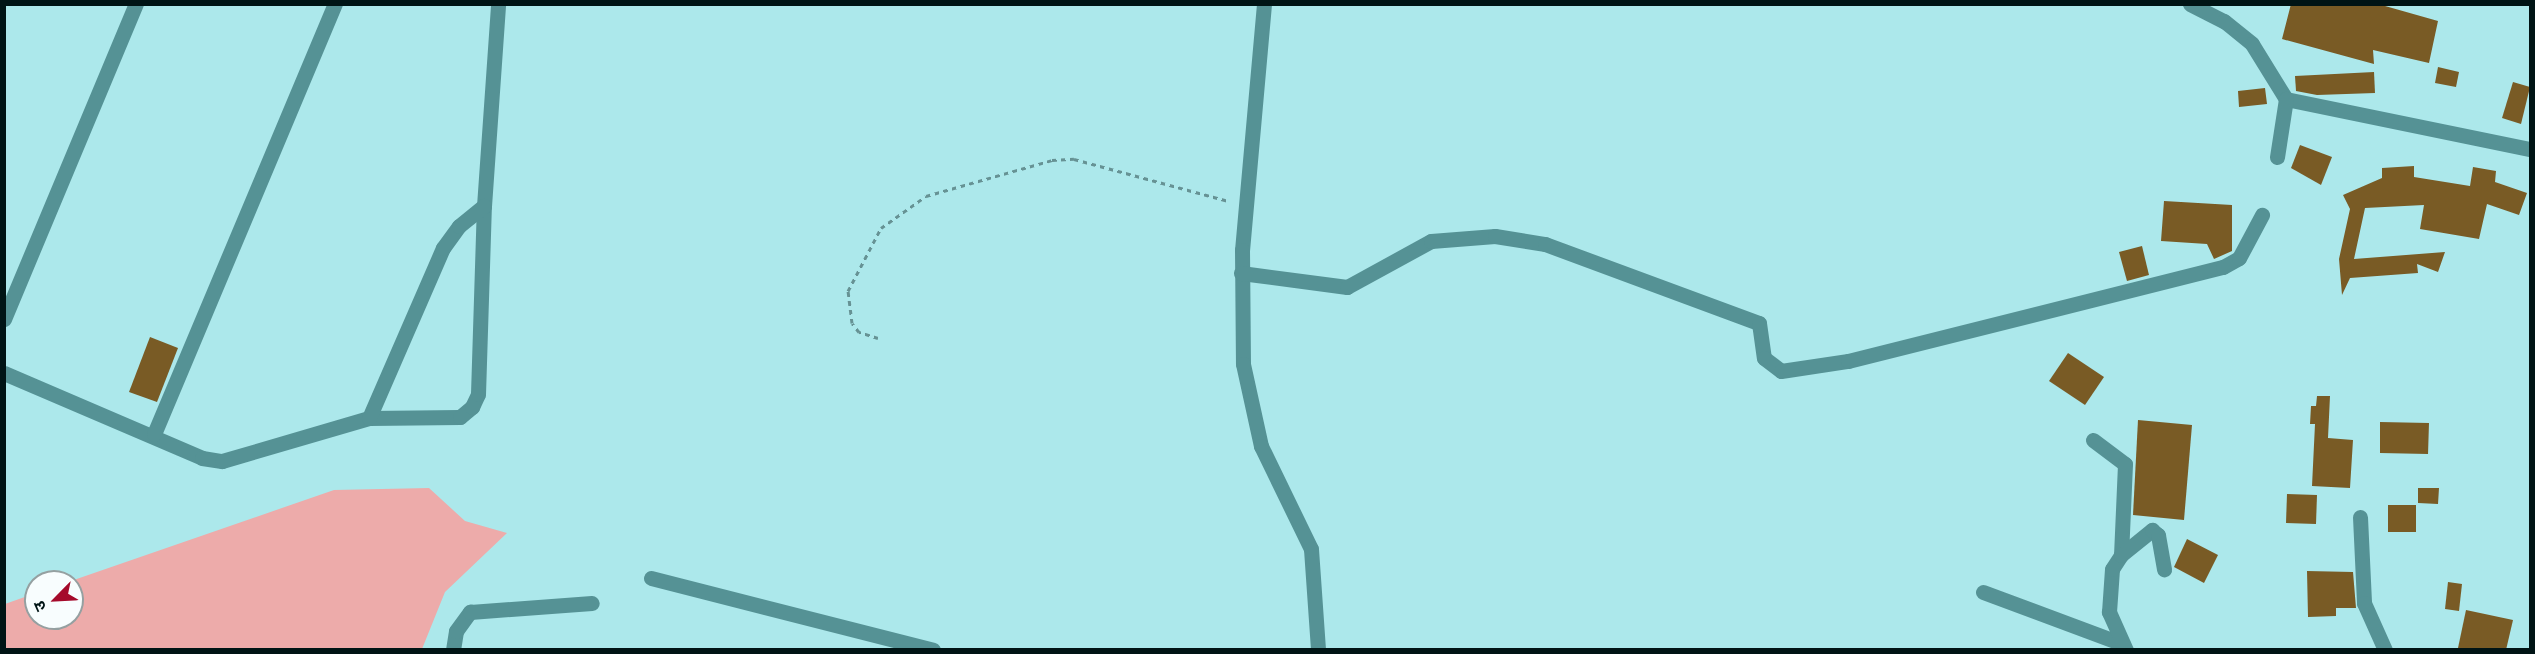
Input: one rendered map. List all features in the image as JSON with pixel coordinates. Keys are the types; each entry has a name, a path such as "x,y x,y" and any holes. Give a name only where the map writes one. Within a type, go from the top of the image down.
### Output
{"street":[{"path":"4,319 136,4"},
{"path":"154,434 336,4"},
{"path":"4,373 154,434 202,458 222,461 369,418 443,420 460,417 472,407 478,394 484,206 498,4"},
{"path":"1264,4 1241,273 1243,364 1251,408 1271,473 1311,549 1318,650"},
{"path":"2190,4 2224,21 2252,44 2286,99 2277,157"},
{"path":"2286,99 2530,149"},
{"path":"369,418 443,248 459,226 484,206"},
{"path":"1241,273 1347,287 1431,241 1495,236 1545,244 1759,323 1764,358 1781,371 1848,361 2223,267 2239,258 2262,215"},
{"path":"2093,440 2126,464 2121,555"},
{"path":"2360,518 2364,603 2385,650"},
{"path":"2124,647 2108,597 2112,569 2121,555 2152,530 2158,535 2163,569"},
{"path":"651,578 887,644 933,650"},
{"path":"1983,592 2124,647"},
{"path":"453,650 456,631 470,612 592,603"}],"path":[{"path":"878,339 859,332 852,323 848,291 881,228 926,196 1052,160 1074,159 1245,206"}],"shaded area":[{"path":"429,488 465,521 507,533 445,592 422,649 5,649 5,604 24,597 24,630 84,630 84,576 334,490"}],"building":[{"path":"2291,4 2378,4 2438,21 2429,63 2373,50 2374,64 2282,39"},
{"path":"2438,67 2459,72 2456,87 2435,83"},
{"path":"2374,72 2375,93 2317,95 2296,91 2295,76"},
{"path":"2513,82 2530,87 2521,124 2502,118"},
{"path":"2265,88 2267,104 2239,107 2238,91"},
{"path":"2300,145 2332,157 2321,185 2291,168"},
{"path":"2414,166 2414,177 2470,186 2473,167 2496,171 2495,182 2527,193 2519,215 2487,204 2479,239 2420,229 2424,205 2365,208 2354,259 2445,252 2438,272 2417,264 2418,273 2350,278 2342,295 2339,259 2350,209 2343,195 2382,178 2382,168"},
{"path":"2164,201 2232,205 2232,251 2214,259 2207,244 2161,241"},
{"path":"2142,246 2149,275 2127,281 2119,252"},
{"path":"150,337 178,348 157,402 129,392"},
{"path":"2068,353 2104,377 2085,405 2049,381"},
{"path":"2317,396 2330,396 2328,438 2353,440 2350,488 2312,486 2315,424 2310,424 2311,406 2316,406"},
{"path":"2138,420 2192,425 2184,520 2133,515"},
{"path":"2380,422 2429,423 2428,454 2380,453"},
{"path":"2418,488 2439,488 2438,504 2418,503"},
{"path":"2287,494 2317,495 2316,524 2286,523"},
{"path":"2388,505 2416,505 2416,532 2388,532"},
{"path":"2187,539 2218,555 2204,583 2174,567"},
{"path":"2307,571 2353,572 2356,608 2336,608 2336,616 2308,617"},
{"path":"2448,582 2462,584 2459,611 2445,609"},
{"path":"2466,610 2513,620 2506,650 2458,648"}]}
